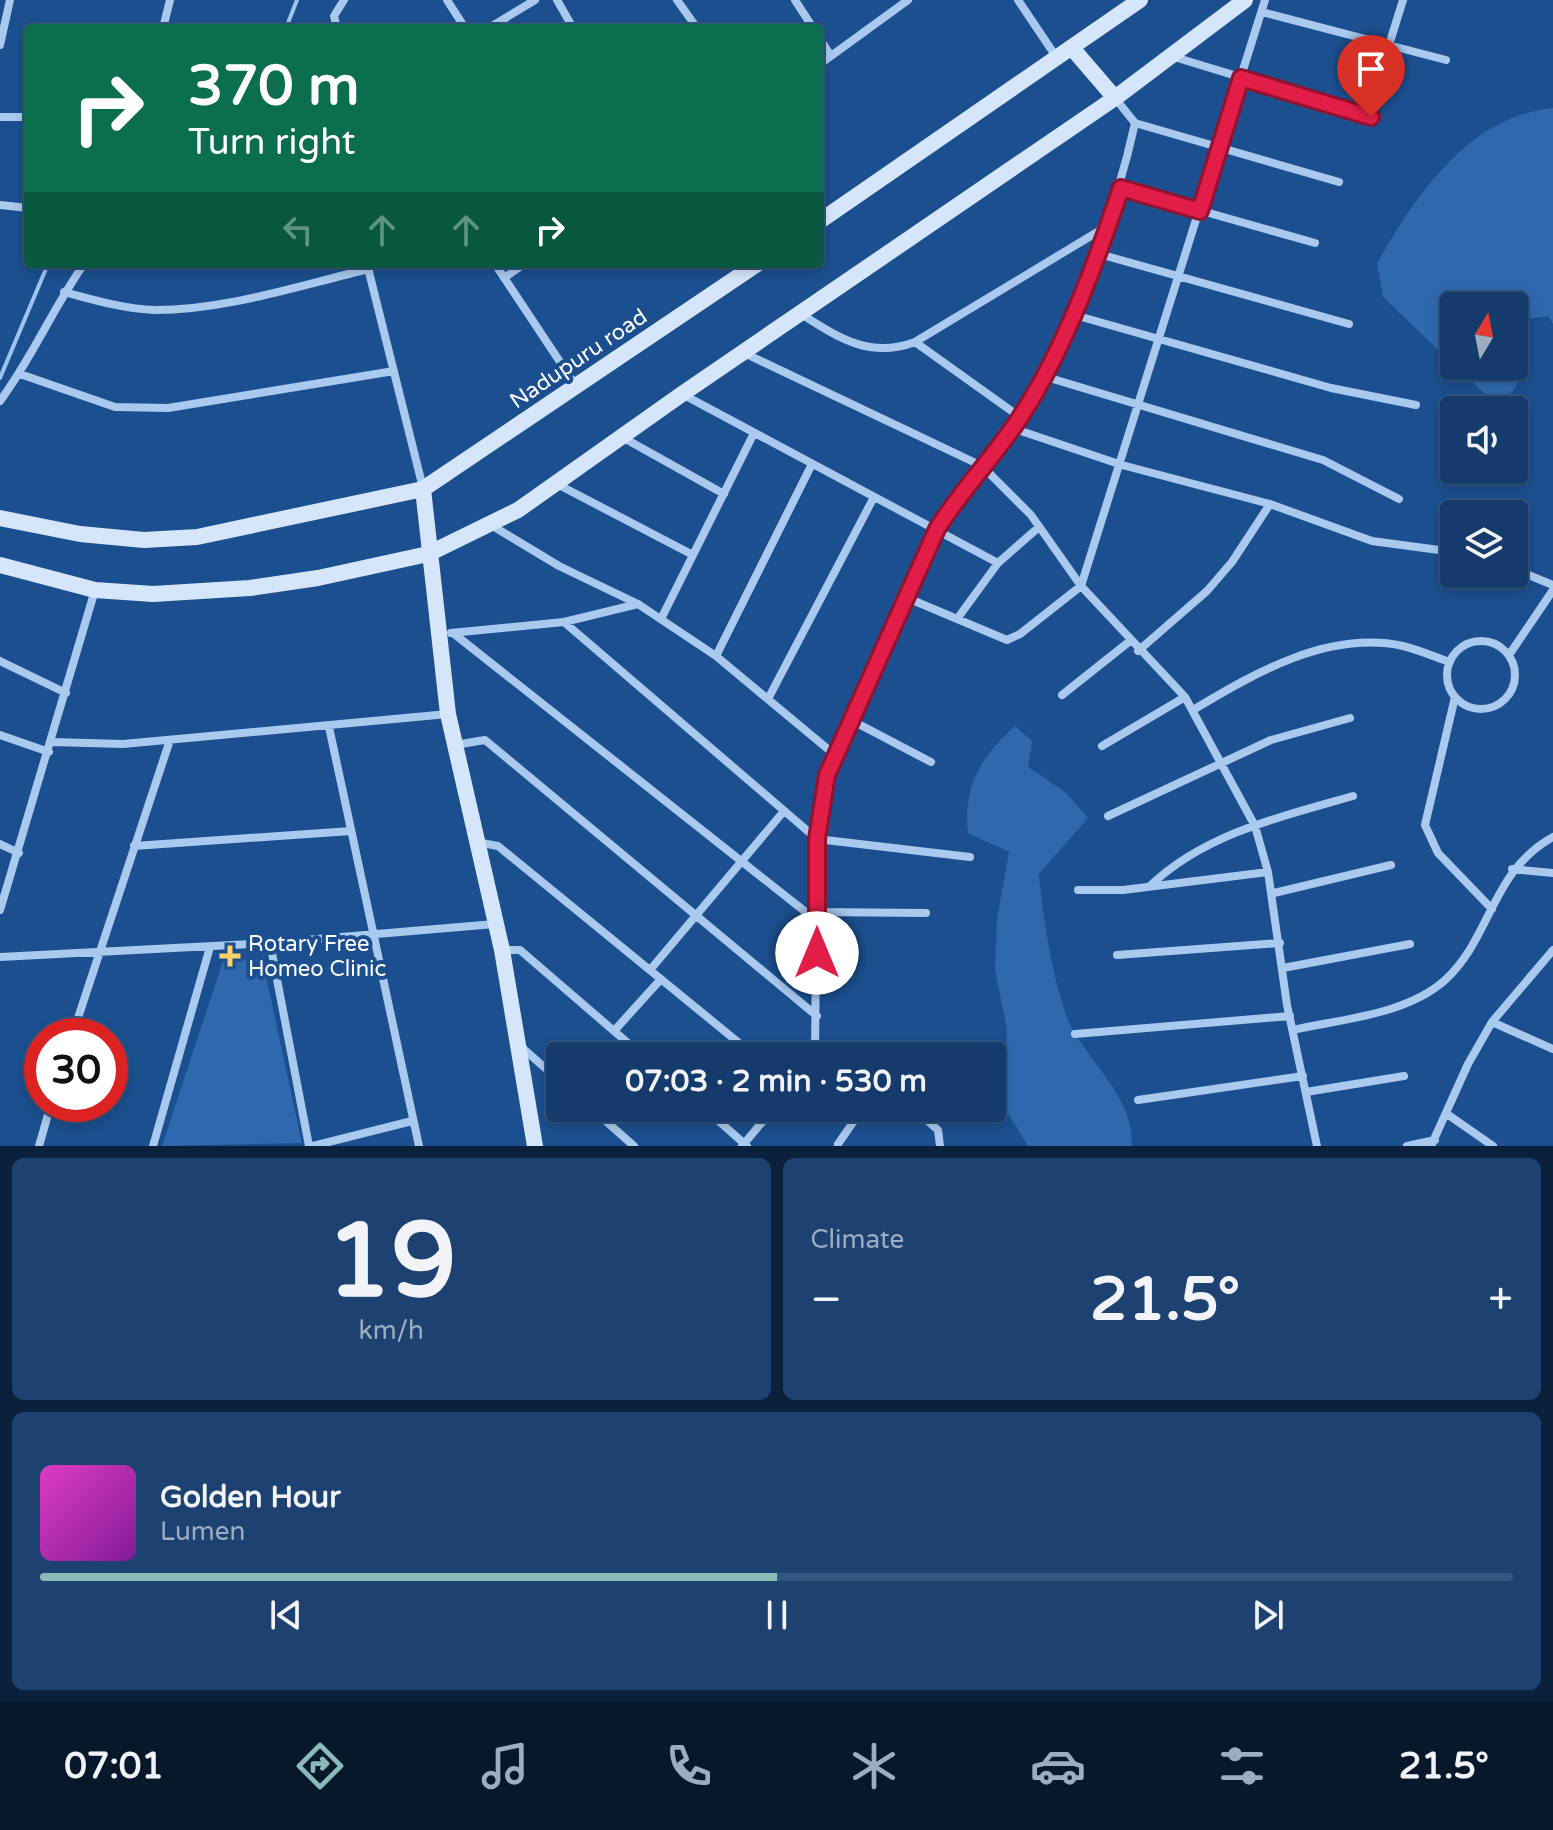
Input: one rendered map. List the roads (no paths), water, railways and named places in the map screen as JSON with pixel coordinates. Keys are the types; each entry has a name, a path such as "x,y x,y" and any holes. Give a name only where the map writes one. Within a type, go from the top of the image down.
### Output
{"street":[{"path":"0,45 10,0"},
{"path":"158,0 165,9"},
{"path":"163,24 165,9 170,0"},
{"path":"336,24 334,16 344,0"},
{"path":"447,0 462,24"},
{"path":"496,24 535,0"},
{"path":"557,0 571,24"},
{"path":"677,0 694,24"},
{"path":"795,0 810,24"},
{"path":"824,61 908,0"},
{"path":"1018,0 1057,58"},
{"path":"824,218 1140,0"},
{"path":"0,565 95,590 153,594 250,588 318,578 428,554 518,510 1115,98 1245,0"},
{"path":"905,597 1007,640 1020,634 1081,586 1122,465 1265,0"},
{"path":"1389,45 1403,0"},
{"path":"1262,12 1446,60"},
{"path":"824,45 831,56"},
{"path":"1072,48 1135,123 1339,182"},
{"path":"1171,56 1371,117"},
{"path":"0,117 24,117"},
{"path":"818,1042 817,839 822,795 835,755 937,529 958,495 1020,417 1043,376 1099,254 1121,188 1135,123"},
{"path":"1121,188 1315,243"},
{"path":"0,205 24,208"},
{"path":"801,314 838,337 874,350 895,349 915,342 1109,225"},
{"path":"1099,254 1349,324"},
{"path":"0,401 20,374 64,292 81,268"},
{"path":"64,292 119,306 156,310 231,301 364,268"},
{"path":"368,268 423,489 428,554 445,633 448,714 502,950 535,1146"},
{"path":"498,268 576,386"},
{"path":"504,278 518,268"},
{"name":"Nadupuru road","path":"423,489 751,268"},
{"path":"1071,314 1331,388 1416,405"},
{"path":"915,342 1020,417"},
{"path":"743,352 982,466 1039,527 1081,586 1138,651 1185,697 1224,763 1255,826 1274,893 1290,1016 1317,1144 1304,1146"},
{"path":"20,374 115,407 168,408 394,371"},
{"path":"1043,376 1323,460 1399,499"},
{"path":"682,394 998,563"},
{"path":"1012,428 1122,465 1270,504 1372,541 1440,550"},
{"path":"661,619 754,433"},
{"path":"622,436 724,494"},
{"path":"716,656 812,464"},
{"path":"556,483 693,555"},
{"path":"0,518 80,534 144,540 197,537 423,489"},
{"path":"768,699 874,497"},
{"path":"1138,651 1207,591 1232,562 1270,504"},
{"path":"490,524 559,566 638,604 661,619 716,656 835,755"},
{"path":"957,619 998,563 1039,527"},
{"path":"1509,655 1553,587 1528,575"},
{"path":"0,910 95,590"},
{"path":"445,633 564,622 638,604"},
{"path":"564,622 817,839 970,857"},
{"path":"445,633 817,917 926,913"},
{"path":"1062,695 1130,641"},
{"path":"1455,697 1475,708 1498,705 1507,698 1516,677 1509,655 1501,647 1481,641 1460,648 1450,662 1447,678 1455,697 1425,825 1438,853 1492,909"},
{"path":"1193,710 1288,660 1322,649 1351,644 1401,646 1450,662"},
{"path":"0,661 66,693"},
{"path":"1102,746 1185,697"},
{"path":"52,742 123,744 448,714"},
{"path":"1108,816 1271,740 1350,718"},
{"path":"849,719 931,762"},
{"path":"329,727 419,1146"},
{"path":"0,735 49,752"},
{"path":"77,1018 170,740"},
{"path":"455,745 485,740 817,1016"},
{"path":"1150,886 1175,861 1255,826 1353,796"},
{"path":"650,970 784,811"},
{"path":"134,846 351,831"},
{"path":"1293,1030 1389,1008 1443,982 1459,963 1492,909 1512,869 1553,837"},
{"path":"475,842 498,846 738,1042"},
{"path":"0,844 19,853"},
{"path":"1274,893 1391,865"},
{"path":"1512,869 1553,873"},
{"path":"1078,890 1150,886 1268,872"},
{"path":"0,957 210,947 496,924"},
{"path":"270,943 311,1146 412,1121"},
{"path":"1117,955 1280,943"},
{"path":"1283,968 1410,944"},
{"path":"153,1146 210,947"},
{"path":"502,950 520,950 627,1042"},
{"path":"1407,1146 1433,1143 1468,1064 1492,1022 1553,950"},
{"path":"614,1031 661,979"},
{"path":"1075,1034 1290,1016"},
{"path":"1492,1022 1553,1049"},
{"path":"519,1044 546,1068"},
{"path":"1138,1100 1303,1076"},
{"path":"1306,1092 1404,1076"},
{"path":"1447,1114 1493,1146"},
{"path":"39,1146 46,1122"},
{"path":"607,1122 634,1146"},
{"path":"720,1122 745,1145 763,1122"},
{"path":"838,1145 854,1122"},
{"path":"929,1122 938,1130 940,1146"}],"waterway":[{"path":"288,24 297,0"},
{"path":"0,378 46,268"}],"place":[{"name":"Rotary Free Homeo Clinic","path":"230,956"}]}
